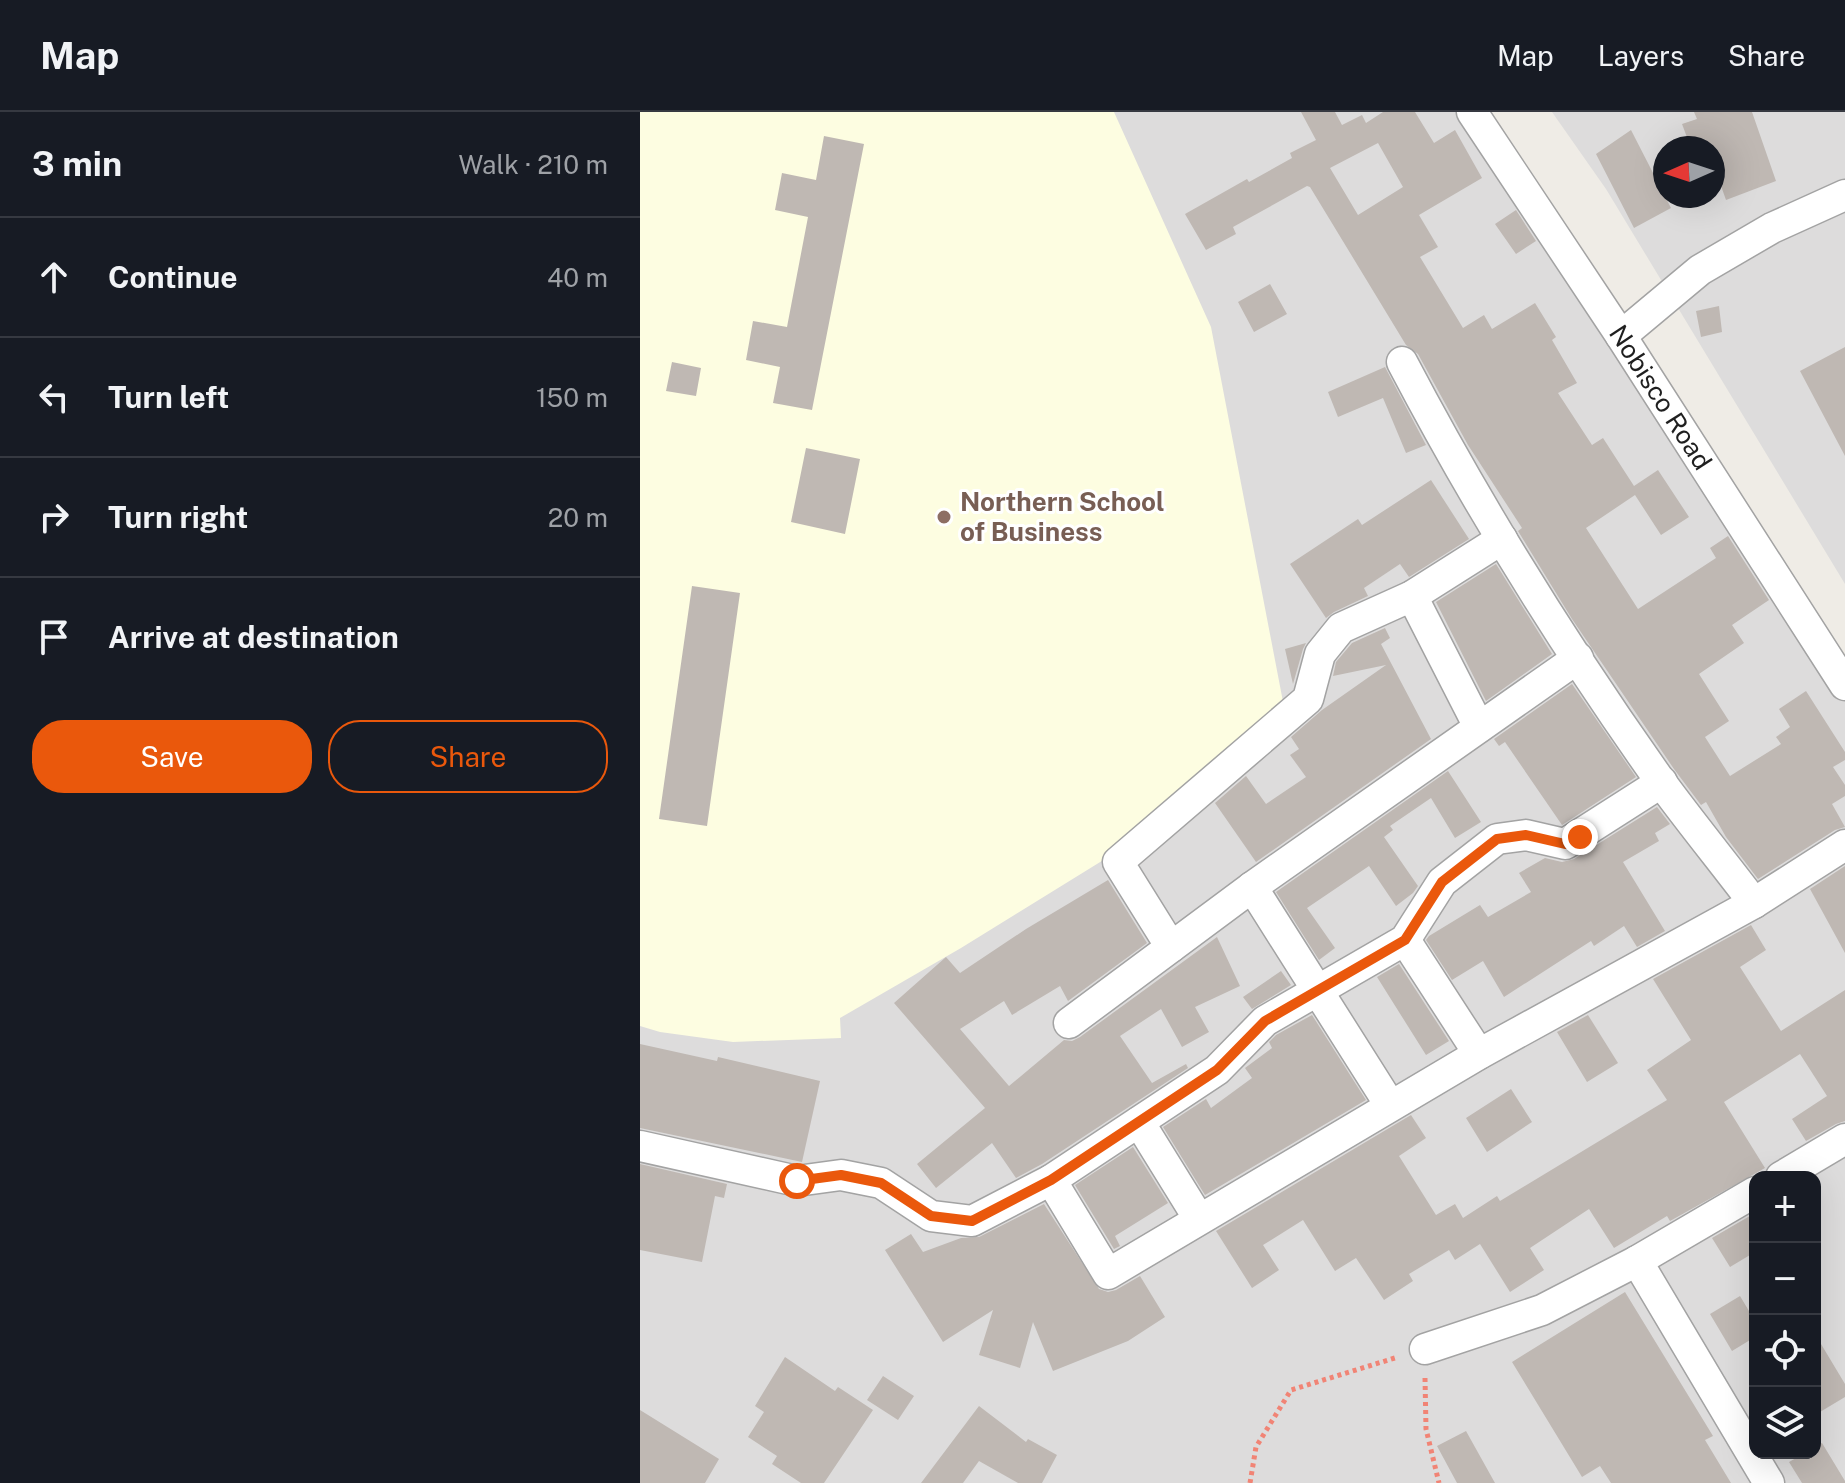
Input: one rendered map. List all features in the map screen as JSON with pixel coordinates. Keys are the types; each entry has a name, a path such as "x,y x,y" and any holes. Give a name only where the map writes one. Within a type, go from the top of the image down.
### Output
{"street":[{"name":"Nobisco Road","path":"1472,112 1621,336 1845,685"},
{"path":"1621,336 1700,270 1772,228 1845,195"},
{"path":"1402,362 1448,451 1578,658 1662,782 1754,903"},
{"path":"1171,947 1118,862 1308,699 1320,654 1341,628 1412,596 1502,539"},
{"path":"1412,596 1479,727"},
{"path":"1069,1023 1252,887 1578,658"},
{"path":"640,1146 797,1181 841,1175 881,1183 931,1216 972,1221 1051,1180 1217,1070 1265,1021 1405,940 1442,882 1497,839 1526,835 1565,844 1662,782"},
{"path":"1051,1180 1108,1274 1390,1105 1754,903 1845,845"},
{"path":"1252,887 1390,1105"},
{"path":"1405,940 1479,1054"},
{"path":"1139,1122 1199,1219"},
{"path":"1791,1171 1845,1139"},
{"path":"1425,1349 1542,1310 1637,1261 1749,1196"},
{"path":"1637,1261 1769,1483"}],"path":[{"path":"1250,1483 1256,1447 1291,1390 1425,1349 1426,1429 1439,1483"}],"shaded area":[{"path":"640,112 1488,112 1845,679 1845,1483 640,1483"},
{"name":"Northern School of Business","path":"640,112 1114,112 1211,327 1284,707 1118,851 840,1018 841,1038 733,1042 660,1032 640,1026"},
{"path":"1552,112 1845,112 1845,584 1606,189"}],"building":[{"path":"1301,112 1335,112 1342,125 1362,115 1366,123 1383,112 1415,112 1434,143 1455,130 1482,178 1419,215 1438,247 1420,257 1463,328 1484,315 1492,329 1535,303 1556,337 1552,340 1577,383 1558,393 1592,445 1603,438 1634,486 1658,470 1689,517 1661,535 1635,495 1586,528 1638,609 1716,558 1710,548 1728,536 1769,600 1732,625 1744,643 1699,674 1729,721 1705,737 1730,776 1781,744 1776,737 1790,727 1779,709 1806,691 1845,752 1845,760 1833,767 1845,785 1845,796 1832,804 1845,827 1835,830 1758,879 1726,837 1706,802 1701,805 1674,769 1572,619 1518,531 1522,528 1468,445 1418,354 1406,345 1310,187 1233,227 1236,234 1206,250 1185,214 1292,158 1290,153 1316,140","holes":["1378,143 1403,187 1358,215 1330,168"]},
{"path":"1694,112 1752,112 1776,181 1726,200 1725,136 1686,136 1682,124 1697,119"},
{"path":"1631,130 1653,173 1653,208 1671,208 1634,228 1596,154"},
{"path":"824,136 864,144 812,410 773,403 780,367 746,360 753,321 787,327 808,217 775,210 782,173 816,180"},
{"path":"1516,210 1536,241 1516,254 1495,224"},
{"path":"1270,284 1287,314 1254,332 1238,302"},
{"path":"1719,306 1722,332 1701,337 1696,311"},
{"path":"1845,347 1845,456 1800,371"},
{"path":"672,362 701,368 696,396 666,391"},
{"path":"1385,367 1426,445 1406,453 1383,398 1338,417 1328,392"},
{"path":"806,448 860,459 845,534 791,522"},
{"path":"1431,480 1469,539 1409,577 1400,564 1364,588 1368,596 1326,618 1290,564 1358,519 1362,525"},
{"path":"1496,564 1552,654 1486,701 1436,602"},
{"path":"692,586 740,593 707,826 659,819"},
{"path":"1385,628 1390,638 1381,644 1431,739 1256,862 1215,803 1246,776 1266,804 1306,777 1290,755 1299,749 1291,737 1322,710 1386,665 1333,676 1336,662 1352,643"},
{"path":"1306,643 1303,649 1293,684 1285,649"},
{"path":"1572,684 1636,777 1562,825 1505,742 1499,746 1494,739"},
{"path":"1448,771 1481,822 1455,838 1431,798 1390,826 1393,830 1384,837 1418,886 1396,906 1369,866 1307,908 1335,948 1319,960 1276,892"},
{"path":"1657,807 1670,824 1655,833 1659,841 1623,862 1665,931 1637,947 1624,926 1594,946 1591,941 1504,997 1483,961 1452,980 1426,940 1429,936 1480,905 1488,917 1531,892 1519,873 1545,858 1562,862 1574,859"},
{"path":"1845,866 1845,953 1810,889"},
{"path":"1108,880 1147,943 1068,1001 1060,986 1012,1015 1004,1001 960,1029 1009,1086 1064,1040 1072,1041 1080,1037 1217,937 1240,986 1195,1007 1209,1032 1182,1047 1161,1009 1120,1036 1152,1083 1186,1064 1188,1068 1016,1178 992,1143 936,1188 917,1164 985,1108 894,1003 946,957 960,973"},
{"path":"1751,925 1766,950 1740,967 1781,1031 1845,990 1845,1121 1806,1141 1792,1119 1827,1096 1800,1054 1724,1102 1765,1168 1749,1171 1749,1177 1670,1221 1667,1216 1614,1248 1589,1209 1530,1248 1544,1270 1510,1292 1480,1244 1455,1260 1449,1250 1409,1274 1413,1281 1384,1300 1356,1258 1335,1271 1303,1220 1263,1245 1279,1270 1252,1288 1216,1231 1411,1115 1426,1138 1399,1156 1436,1215 1455,1204 1463,1218 1497,1196 1500,1201 1667,1100 1647,1070 1691,1040 1653,979"},
{"path":"1399,964 1449,1041 1426,1055 1377,977"},
{"path":"1281,971 1291,985 1252,1009 1243,997"},
{"path":"1312,1015 1366,1100 1205,1195 1163,1127 1206,1099 1211,1108 1252,1078 1245,1068 1272,1048 1269,1042"},
{"path":"1588,1015 1618,1063 1587,1082 1557,1032"},
{"path":"640,1044 717,1061 718,1057 820,1081 802,1162 640,1128"},
{"path":"1511,1089 1532,1122 1487,1152 1466,1118"},
{"path":"1133,1147 1168,1203 1115,1236 1120,1246 1114,1249 1075,1185"},
{"path":"640,1164 727,1184 724,1198 715,1196 702,1262 640,1250"},
{"path":"1044,1204 1099,1289 1108,1292 1116,1290 1140,1276 1165,1317 1128,1341 1053,1371 1033,1322 1020,1368 979,1355 993,1310 943,1342 885,1250 911,1234 923,1252 961,1238 979,1237"},
{"path":"1749,1216 1749,1256 1730,1267 1712,1238"},
{"path":"1625,1292 1713,1436 1705,1440 1731,1483 1611,1483 1600,1466 1582,1477 1512,1362"},
{"path":"1740,1296 1749,1311 1749,1341 1732,1351 1710,1314"},
{"path":"1821,1344 1845,1384 1845,1397 1821,1411"},
{"path":"785,1357 835,1391 838,1387 873,1410 824,1483 801,1483 772,1464 777,1456 748,1437 764,1412 755,1406"},
{"path":"883,1376 914,1396 898,1420 867,1400"},
{"path":"979,1406 1026,1442 1028,1439 1057,1455 1042,1483 1018,1483 979,1461 963,1483 921,1483"},
{"path":"640,1410 719,1459 705,1483 640,1483"},
{"path":"1466,1431 1495,1483 1457,1483 1437,1446"},
{"path":"1821,1444 1845,1483 1802,1483 1789,1462 1794,1459 1821,1459"}],"place":[{"name":"Northern School of Business","path":"944,517"}],"route":[{"path":"797,1181 841,1175 881,1183 931,1216 972,1221 1051,1180 1217,1070 1265,1021 1405,940 1442,882 1497,839 1526,835 1565,844 1580,837"}]}
